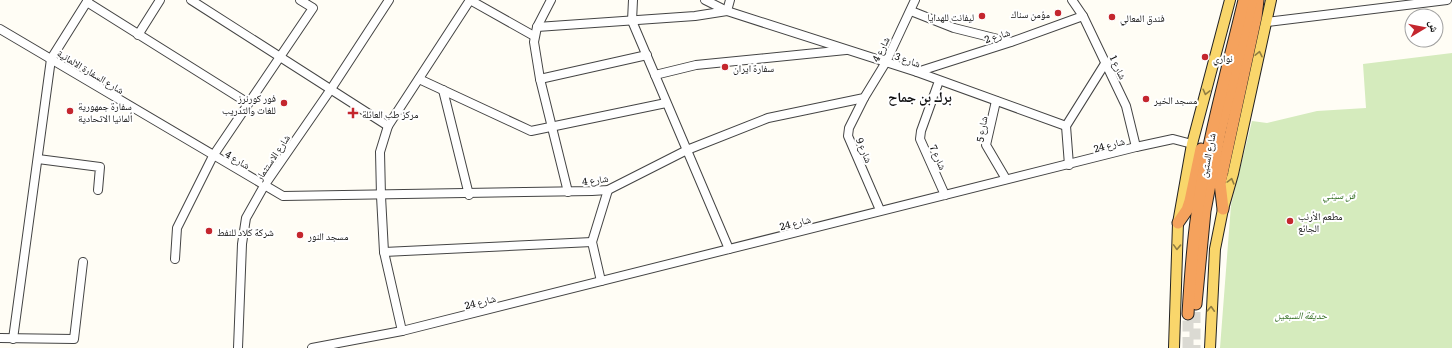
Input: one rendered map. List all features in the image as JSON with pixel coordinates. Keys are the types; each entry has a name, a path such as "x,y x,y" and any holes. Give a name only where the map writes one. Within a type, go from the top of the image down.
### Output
{"highway":[{"path":"1178,223 1187,210 1190,201 1231,21 1235,7 1240,0"},
{"name":"شارع الستين","path":"1244,0 1212,131 1204,172 1191,261 1191,313 1205,211 1220,132 1252,0"},
{"path":"1223,209 1220,183 1222,170 1256,17 1258,0"}],"main road":[{"path":"1174,348 1178,223 1192,144 1230,0"},
{"path":"1210,348 1215,249 1271,0"}],"street":[{"path":"138,34 160,0"},
{"path":"191,0 388,126"},
{"path":"175,260 177,228 213,156 313,8 300,0"},
{"name":"شارع الاستثمار","path":"238,348 242,244 246,218 264,186 331,89 389,0"},
{"path":"402,331 384,252 380,196 380,152 388,126 470,0 534,36"},
{"path":"552,0 537,27 534,36 540,79 568,192"},
{"path":"633,0 632,21 729,249"},
{"name":"شارع 3","path":"705,0 727,11 917,72 1066,126"},
{"path":"537,27 695,16 727,11 730,0"},
{"name":"شارع 4","path":"213,156 283,196 380,196 608,190 687,150 768,118 864,98 886,62 915,0"},
{"name":"شارع 1","path":"1072,0 1083,16 1126,106 1136,147"},
{"path":"1267,22 1447,0"},
{"path":"13,339 51,60 88,1 248,103"},
{"path":"911,11 954,28 1011,42"},
{"name":"شارع 2","path":"917,72 1011,42 1083,16"},
{"name":"شارع السفارة الالمانية","path":"0,29 213,156"},
{"path":"654,75 696,65 850,50"},
{"path":"540,79 647,55"},
{"path":"1069,165 1066,126 1106,62"},
{"path":"419,79 531,131 666,103"},
{"name":"شارع 7","path":"939,81 921,131 920,139 945,195"},
{"path":"443,90 468,194"},
{"name":"شارع 9","path":"864,98 849,128 848,136 880,210"},
{"name":"شارع 5","path":"996,101 986,145 1006,179"},
{"name":"شارع 24","path":"312,348 402,331 1136,147 1173,140 1192,144"},
{"path":"38,159 100,167 98,190"},
{"path":"601,281 592,242 608,190"},
{"path":"384,252 592,242"},
{"path":"0,338 74,339 83,262"}],"green space":[{"name":"فن سيتي","path":"1452,53 1452,348 1220,348 1231,205 1252,121 1267,123 1317,111 1366,108 1363,64"}],"tunnel":[{"path":"1195,312 1195,348"},
{"path":"1188,314 1188,348"}],"place":[{"name":"مؤمن سناك","path":"1058,13"},
{"name":"ليفانت للهدايا","path":"982,16"},
{"name":"فندق المعالي","path":"1112,17"},
{"name":"نواري","path":"1205,57"},
{"name":"سفارة ايران","path":"725,67"},
{"name":"مسجد الخير","path":"1146,99"},
{"name":"فور كورنرز للغات والتدريب","path":"284,103"},
{"name":"سفارة جمهورية ألمانيا الاتحادية","path":"70,111"},
{"name":"مركز طب العائلة","path":"353,113"},
{"name":"مطعم الأرنب الجائع","path":"1290,221"},
{"name":"شركة كلاد للنفط","path":"209,231"},
{"name":"مسجد النور","path":"300,235"}],"district":[{"name":"برك بن جماح","path":"920,96"}],"park label":[{"name":"حديقة السبعين","path":"1301,314"}]}
